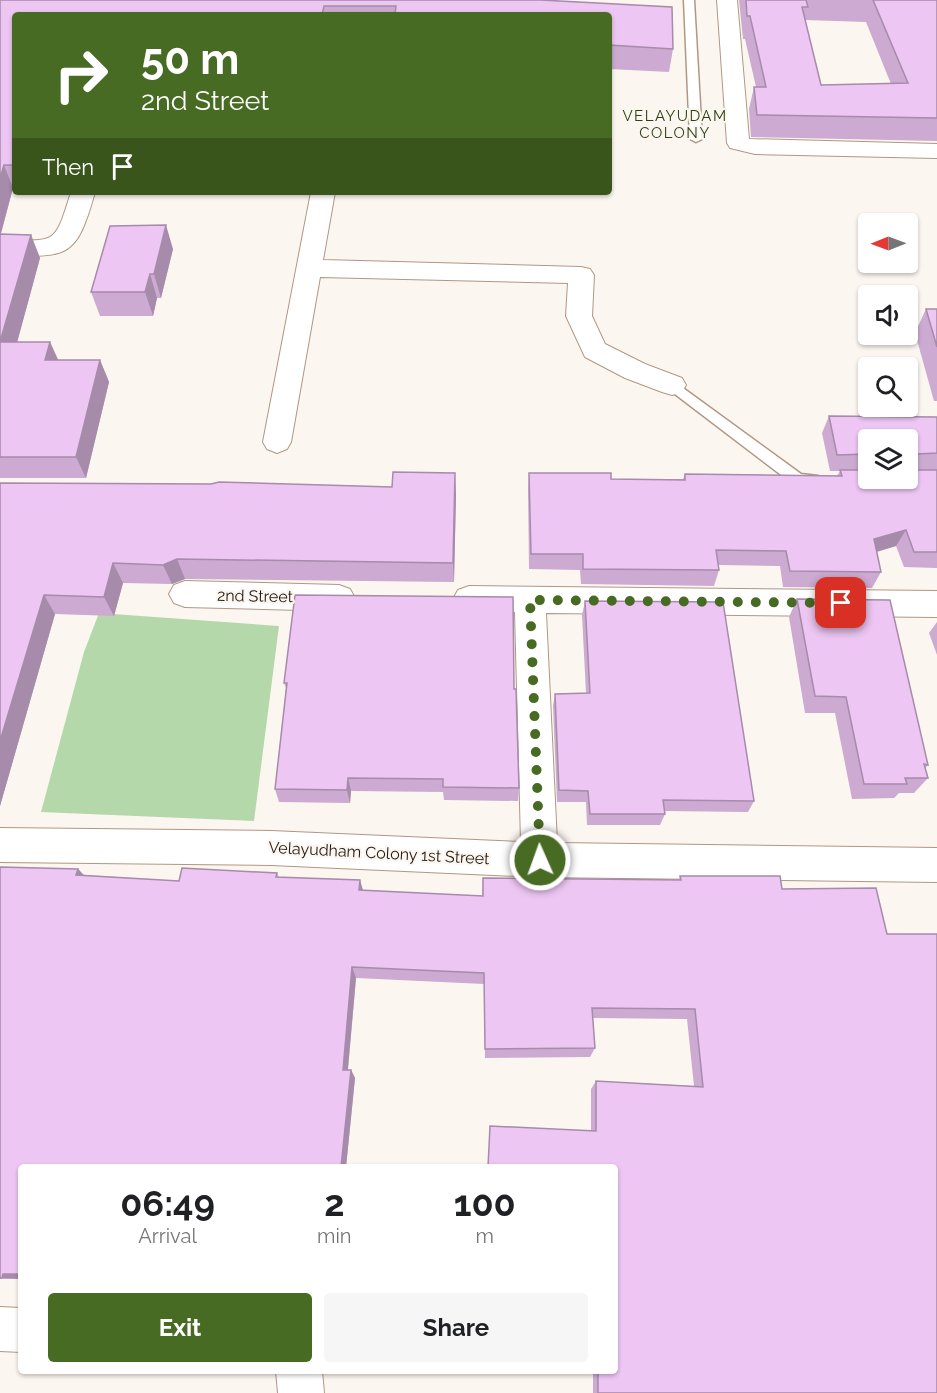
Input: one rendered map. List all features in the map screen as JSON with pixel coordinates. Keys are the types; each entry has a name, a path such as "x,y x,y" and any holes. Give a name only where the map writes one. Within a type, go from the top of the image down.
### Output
{"street":[{"path":"727,0 738,143 755,147 937,151"},
{"path":"0,247 44,247 61,243 70,232 82,195"},
{"path":"278,442 322,195"},
{"path":"309,268 581,275 579,316 594,350 635,371 672,385"},
{"name":"2nd Street","path":"185,594 366,598"},
{"path":"436,598 937,604"},
{"path":"530,600 540,860"},
{"name":"Velayudham Colony 1st Street","path":"0,845 271,848 540,860 937,865"},
{"path":"0,1329 18,1330"},
{"path":"299,1374 301,1393"}],"lane":[{"path":"689,0 696,139"},
{"path":"672,385 798,480 833,480"}],"green space":[{"path":"99,613 279,626 254,821 41,812 84,652"}],"building":[{"path":"0,0 541,0 672,7 673,49 612,45 612,12 395,12 396,6 324,6 323,12 12,12 12,165 4,165 0,178"},
{"path":"746,0 806,0 808,7 802,7 821,85 908,83 873,0 937,0 937,118 757,115 754,87 766,87 750,16 747,16"},
{"path":"166,225 154,274 150,274 145,292 91,292 110,226"},
{"path":"0,234 31,235 0,342"},
{"path":"926,309 937,309 937,347"},
{"path":"0,342 50,342 45,360 100,360 76,457 0,457"},
{"path":"829,416 937,417 937,453 918,454 918,429 858,429 858,454 837,455"},
{"path":"840,470 858,470 858,489 918,489 918,470 937,470 937,552 914,552 906,530 874,539 881,572 790,571 786,551 716,550 719,570 583,569 583,554 531,554 529,473 611,473 611,479 685,480 685,474 842,476"},
{"path":"393,472 455,473 453,563 177,559 163,565 113,563 104,597 44,595 0,741 0,483 211,484 219,482 392,487"},
{"path":"295,595 513,597 514,689 516,689 519,788 443,787 443,779 348,778 347,790 275,789 287,683 284,683"},
{"path":"797,599 890,600 928,765 924,764 928,778 905,778 907,784 864,784 846,697 815,696"},
{"path":"585,601 723,602 754,801 663,800 665,814 590,814 588,791 559,790 555,694 590,693"},
{"path":"0,867 78,869 76,875 179,881 182,868 277,873 276,877 360,880 359,890 483,896 483,878 681,880 680,876 780,876 782,889 876,888 887,934 937,934 937,1393 598,1393 598,1374 618,1374 618,1164 488,1164 490,1126 596,1131 596,1081 703,1087 695,1009 592,1008 595,1048 485,1049 484,973 352,967 343,1070 351,1070 341,1164 18,1164 18,1274 3,1274 0,1278"}],"district":[{"name":"VELAYUDAM COLONY","path":"675,124"}],"route":[{"path":"540,860 530,600 841,603"}]}
